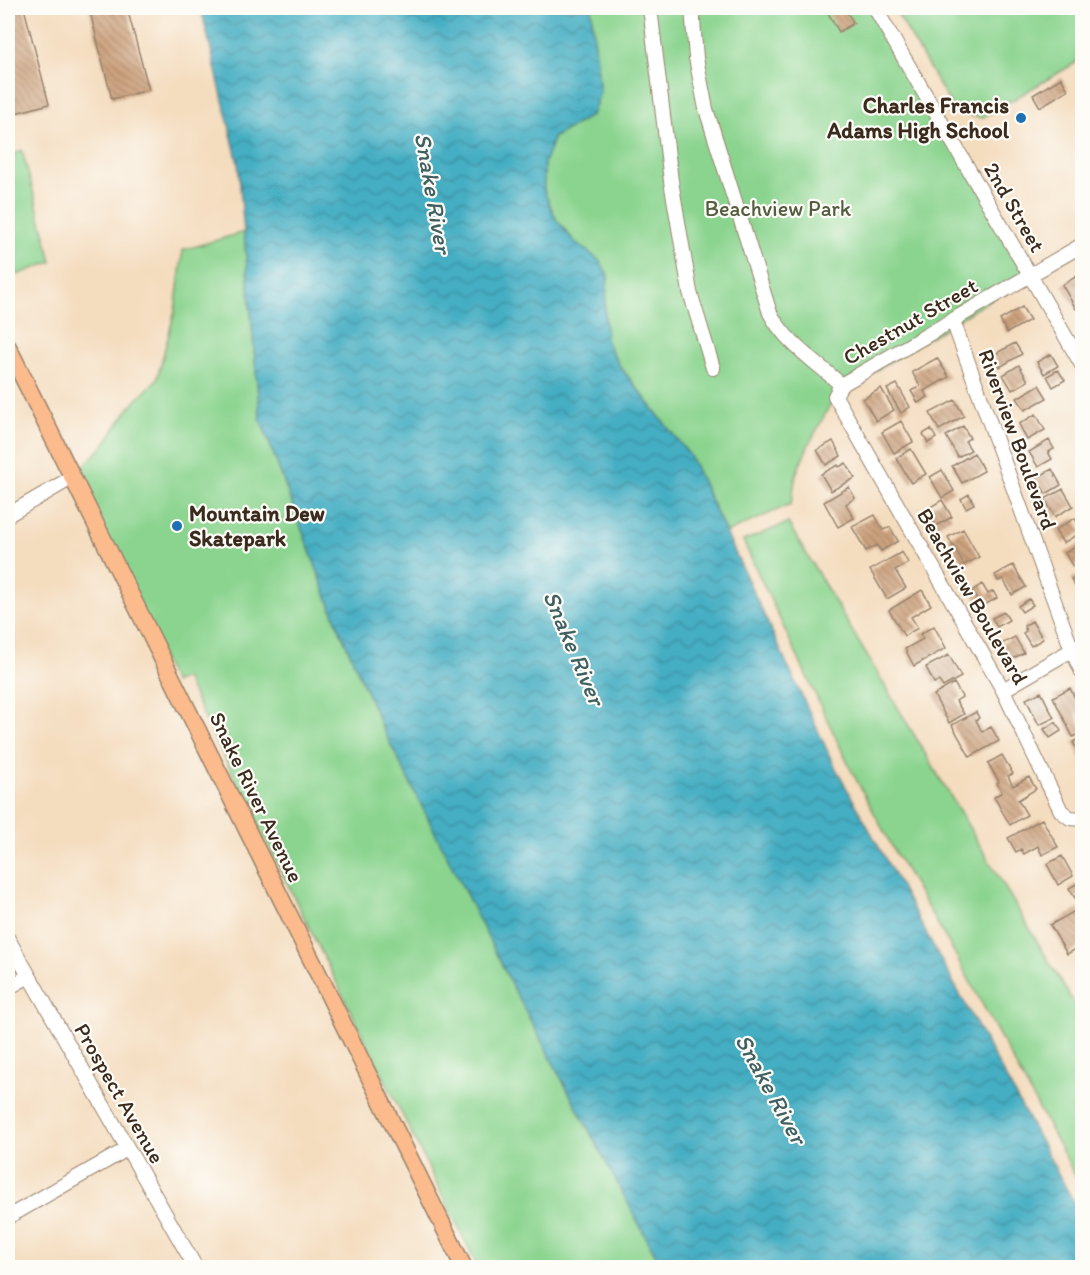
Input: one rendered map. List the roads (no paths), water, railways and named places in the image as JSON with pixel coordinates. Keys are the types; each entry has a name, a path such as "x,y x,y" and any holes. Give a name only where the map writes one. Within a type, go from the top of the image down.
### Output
{"main road":[{"name":"Snake River Avenue","path":"8,347 464,1268"}],"street":[{"path":"650,8 671,182 690,292 713,368"},
{"name":"Chestnut Street","path":"692,8 696,58 705,109 770,314 781,332 841,385 1083,245"},
{"name":"2nd Street","path":"875,8 1083,365"},
{"name":"Riverview Boulevard","path":"953,321 1077,647 1083,672"},
{"name":"Beachview Boulevard","path":"841,385 835,396 1004,690 1061,811 1070,818 1083,819"},
{"path":"8,515 73,477"},
{"path":"1004,690 1077,647"},
{"name":"Prospect Avenue","path":"8,939 196,1268"},
{"path":"8,988 29,976"},
{"path":"8,1217 127,1149"}],"water":[{"name":"Snake River","path":"201,8 591,8 600,92 592,115 554,137 544,163 544,191 556,219 574,241 600,261 608,276 605,307 606,340 619,365 690,456 834,765 1082,1217 1082,1267 662,1267 517,995 380,723 337,623 260,418 238,163"}],"place":[{"name":"Charles Francis Adams High School","path":"1021,118"},
{"name":"Mountain Dew Skatepark","path":"177,526"}],"park label":[{"name":"Beachview Park","path":"778,208"}]}
